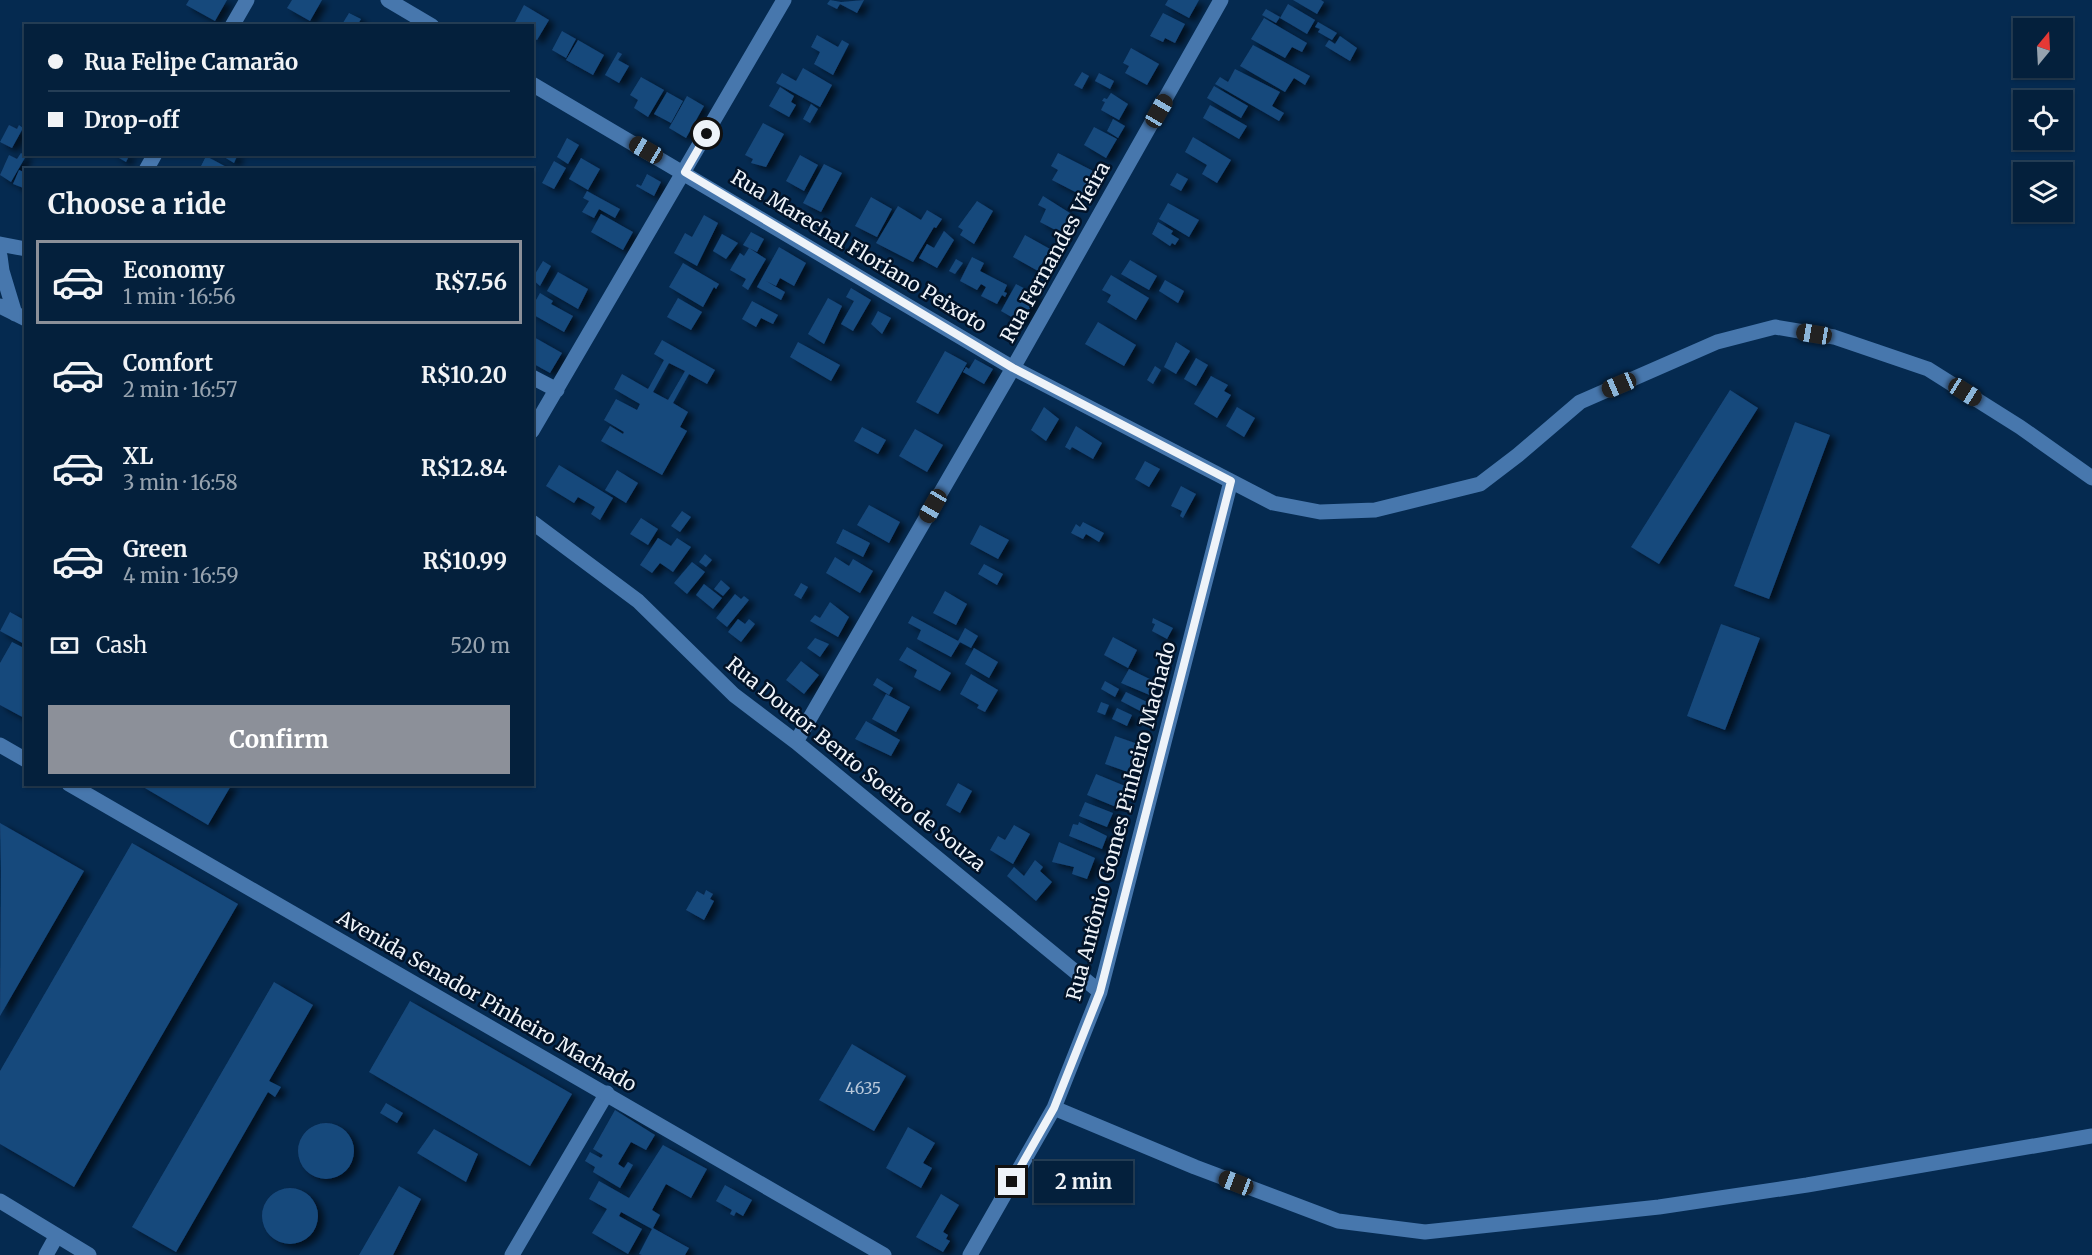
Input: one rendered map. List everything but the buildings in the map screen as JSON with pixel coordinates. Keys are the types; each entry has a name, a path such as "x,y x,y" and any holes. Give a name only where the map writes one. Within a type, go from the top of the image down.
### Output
{"street":[{"path":"232,24 247,0"},
{"path":"388,0 429,24"},
{"path":"534,428 784,0"},
{"name":"Rua Fernandes Vieira","path":"796,742 1013,368 1221,0"},
{"name":"Rua Marechal Floriano Peixoto","path":"534,85 685,172 1013,368 1274,503 1320,512 1375,510 1480,484 1580,402 1717,342 1775,327 1834,337 1928,369 2020,427 2092,478"},
{"path":"0,244 24,249"},
{"path":"0,256 2,272 20,316"},
{"path":"0,306 20,316"},
{"path":"534,378 558,390"},
{"name":"Rua Antônio Gomes Pinheiro Machado","path":"970,1255 1054,1108 1100,992 1231,481"},
{"name":"Rua Doutor Bento Soeiro de Souza","path":"534,523 638,601 734,695 796,742 1100,992"},
{"path":"0,745 24,759"},
{"name":"Avenida Senador Pinheiro Machado","path":"72,786 884,1255"},
{"path":"512,1255 607,1093"},
{"path":"1054,1108 1196,1167 1338,1221 1425,1232 1659,1207 1807,1185 2092,1136"},
{"path":"0,1201 89,1255"},
{"path":"46,1255 56,1237"}],"route":[{"path":"707,134 685,172 1013,368 1231,481 1100,992 1054,1108 1012,1182"}]}
